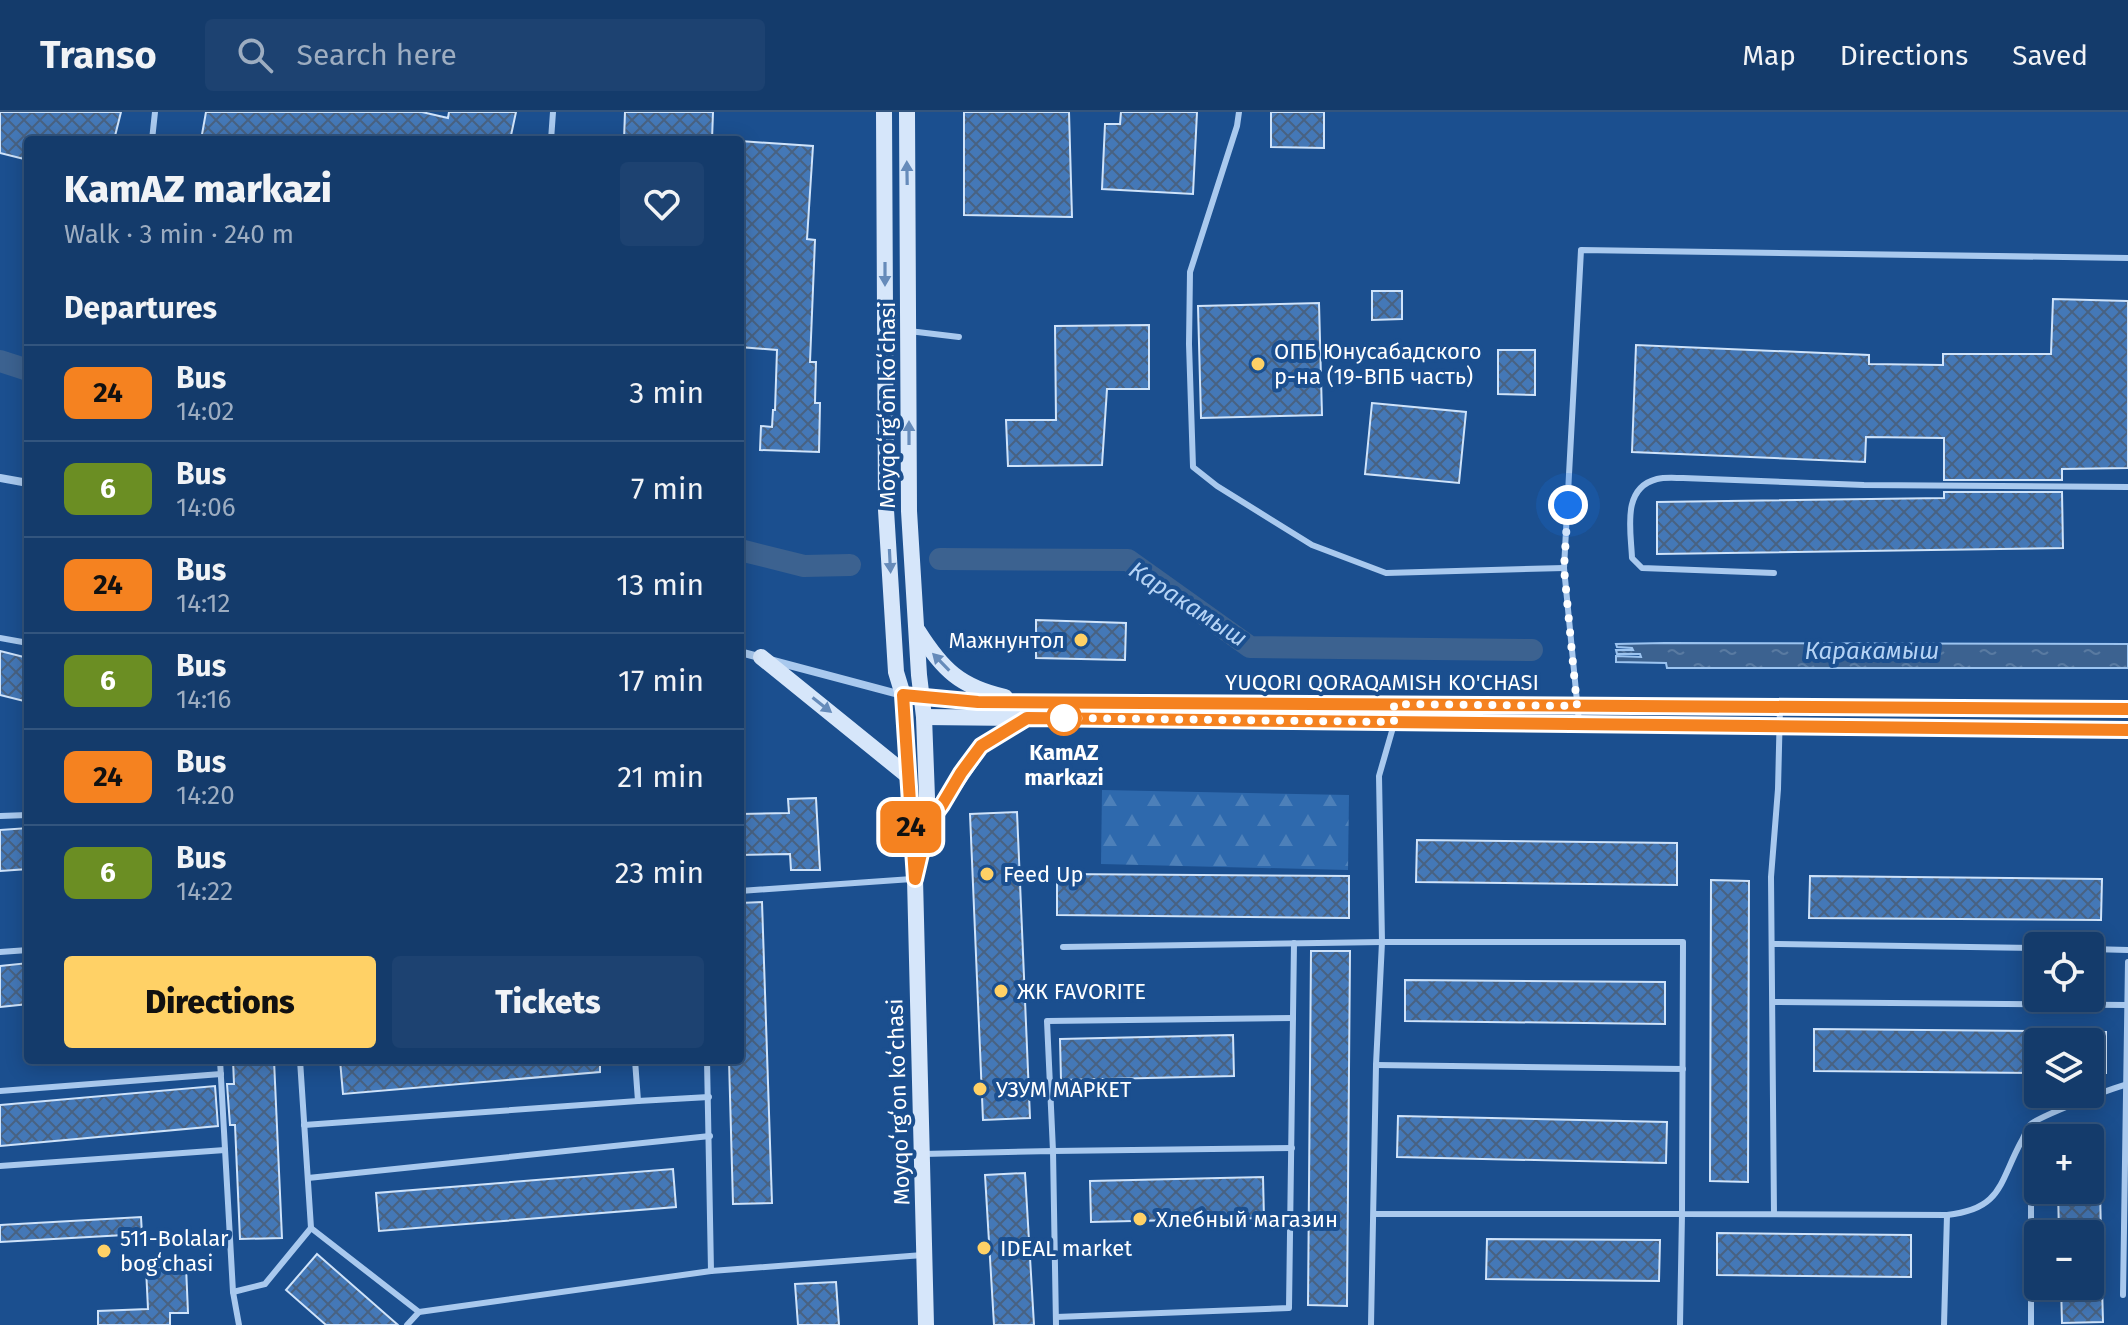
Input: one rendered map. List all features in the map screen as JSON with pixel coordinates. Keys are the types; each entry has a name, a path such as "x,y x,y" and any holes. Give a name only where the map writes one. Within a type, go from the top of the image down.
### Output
{"main road":[{"name":"Moyqoʻrgʻon koʻchasi","path":"884,112 886,510 896,672 903,695 915,879 926,1325"},
{"name":"Moyqoʻrgʻon koʻchasi","path":"907,112 909,511 923,697 928,824"},
{"path":"915,619 936,660 954,675 973,687 1028,710 981,746 928,824 915,879"},
{"path":"761,657 908,776"},
{"path":"903,695 924,717"},
{"name":"YUQORI QORAQAMISH KO'CHASI","path":"903,695 1028,710 1394,722 2128,730"},
{"name":"YUQORI QORAQAMISH KO'CHASI","path":"924,717 1028,710 1394,704 2128,709"}],"street":[{"path":"0,478 24,482"},
{"path":"744,653 903,695"}],"lane":[{"path":"152,136 155,112"},
{"path":"551,136 553,112"},
{"path":"1239,112 1190,272 1193,467 1217,486 1312,545 1386,573 1564,568"},
{"path":"1579,724 1564,568 1581,250 2128,258"},
{"path":"909,331 959,337"},
{"path":"1774,573 1642,568 1632,558 1630,502 1640,489 1655,479 1683,478 1864,485 2128,487"},
{"path":"0,638 24,642"},
{"path":"1371,1325 1376,1065 1382,942 1379,776 1394,722 1394,704"},
{"path":"1774,1214 1771,877 1780,707"},
{"path":"0,816 24,815"},
{"path":"744,891 915,879"},
{"path":"1063,947 1382,942 1683,942 1680,1325"},
{"path":"1293,1018 1047,1021 1056,1321 1289,1308 1292,1148 1294,943"},
{"path":"1773,944 2024,948"},
{"path":"2104,949 2128,950"},
{"path":"0,952 24,950"},
{"path":"2123,1295 2128,962"},
{"path":"1773,1002 2127,1005"},
{"path":"220,1064 233,1292 239,1325"},
{"path":"233,1292 265,1284 311,1228 300,1064"},
{"path":"635,1064 638,1101"},
{"path":"707,1064 711,1271"},
{"path":"1376,1065 1683,1069"},
{"path":"0,1091 221,1074"},
{"path":"1374,1214 1947,1215 1969,1211 1994,1197 2031,1123 2127,1084"},
{"path":"304,1125 709,1097"},
{"path":"2031,1123 2031,1325"},
{"path":"308,1178 710,1136"},
{"path":"922,1154 1292,1148"},
{"path":"0,1166 225,1150"},
{"path":"1944,1325 1947,1215"},
{"path":"311,1228 419,1312"},
{"path":"407,1325 419,1312 711,1271 923,1255"}],"green space":[{"path":"1102,790 1349,795 1348,870 1101,864"}],"water":[{"path":"1616,644 2128,644 2128,668 1667,668 1666,663 1616,662 1616,656 1641,657 1640,654 1617,654 1616,650 1633,650 1617,647"}],"building":[{"path":"0,112 121,112 115,136 24,136 24,159 0,153"},
{"path":"206,112 422,112 448,118 449,112 516,112 511,136 202,136"},
{"path":"625,112 713,112 712,136 624,136"},
{"path":"964,112 1069,112 1072,217 964,215"},
{"path":"1121,112 1197,112 1193,194 1102,189 1105,124 1120,124"},
{"path":"1271,112 1324,112 1324,148 1271,147"},
{"path":"744,141 813,146 807,239 815,240 810,362 816,362 815,403 820,403 819,452 760,450 761,426 772,427 775,410 777,350 744,347"},
{"path":"1372,291 1402,291 1402,319 1372,320"},
{"path":"2053,299 2128,301 2128,468 2062,469 2062,480 1944,480 1944,438 1866,437 1865,462 1632,452 1636,345 1869,355 1869,364 1943,365 1943,354 2051,354"},
{"path":"1319,303 1322,415 1201,418 1198,306"},
{"path":"1149,325 1149,389 1107,389 1102,465 1008,466 1006,420 1056,420 1055,326"},
{"path":"1498,350 1535,350 1535,395 1498,394"},
{"path":"1372,403 1466,412 1459,483 1365,474"},
{"path":"1944,492 2062,492 2063,548 1657,554 1657,502 1944,498"},
{"path":"1036,620 1126,623 1125,660 1036,658"},
{"path":"0,651 24,657 24,701 0,695"},
{"path":"816,798 820,870 791,870 790,854 744,855 744,814 789,813 788,799"},
{"name":"ЖК FAVORITE","path":"1017,812 1030,1118 983,1120 970,814"},
{"path":"24,828 24,869 0,871 0,830"},
{"path":"1417,840 1677,843 1677,885 1416,882"},
{"path":"1057,874 1349,876 1349,918 1057,915"},
{"path":"1810,876 2102,879 2101,920 1809,918"},
{"path":"1711,880 1749,881 1748,1182 1710,1181"},
{"path":"762,902 772,1203 733,1204 729,1064 744,1064 744,903"},
{"path":"1311,951 1350,951 1347,1306 1308,1305"},
{"path":"24,963 24,1004 0,1007 0,966"},
{"path":"1405,980 1665,982 1665,1024 1405,1021"},
{"path":"1814,1029 2024,1031 2024,1073 1814,1071"},
{"path":"2104,1032 2106,1032 2104,1073"},
{"path":"1233,1035 1234,1076 1061,1080 1060,1039"},
{"path":"233,1064 274,1064 282,1238 240,1239 235,1125 230,1125 227,1084 234,1084"},
{"path":"340,1064 600,1064 600,1072 343,1094"},
{"path":"215,1086 218,1126 0,1146 0,1105"},
{"path":"1398,1116 1667,1122 1666,1163 1397,1157"},
{"path":"673,1169 676,1207 379,1231 376,1193"},
{"path":"1025,1173 1034,1325 994,1325 985,1175"},
{"path":"1263,1177 1264,1218 1091,1222 1090,1181"},
{"path":"2058,1204 2100,1204 2101,1220 2059,1220"},
{"path":"141,1217 142,1234 0,1242 0,1225"},
{"path":"1717,1233 1911,1235 1911,1277 1717,1275"},
{"path":"1487,1239 1660,1240 1659,1281 1486,1279"},
{"path":"317,1254 398,1325 326,1325 286,1290"},
{"path":"186,1266 188,1313 170,1313 170,1325 98,1325 98,1311 148,1309 146,1268"},
{"path":"836,1282 839,1325 798,1325 795,1284"},
{"path":"2061,1300 2102,1300 2103,1322 2062,1323"}],"waterway":[{"name":"Каракамыш","path":"0,361 24,369"},
{"name":"Каракамыш","path":"744,551 804,566 850,565"},
{"name":"Каракамыш","path":"940,559 1128,560 1250,647 1532,650"}],"bus line":[{"name":"24","path":"2128,709 978,702 903,695 915,879 928,824 961,773 981,746 1027,718 2128,730"}],"place":[{"name":"ОПБ Юнусабадского р-на (19-ВПБ часть)","path":"1258,364"},
{"name":"Мажнунтол","path":"1081,640"},
{"name":"KamAZ markazi","path":"1064,718"},
{"name":"Feed Up","path":"987,874"},
{"name":"ЖК FAVORITE","path":"1001,991"},
{"name":"УЗУМ МАРКЕТ","path":"980,1089"},
{"name":"Хлебный магазин","path":"1140,1219"},
{"name":"IDEAL market","path":"984,1248"},
{"name":"511-Bolalar bogʻchasi","path":"104,1251"}],"route":[{"path":"1064,718 1394,722 1394,704 1577,706 1564,568 1568,505"}]}
